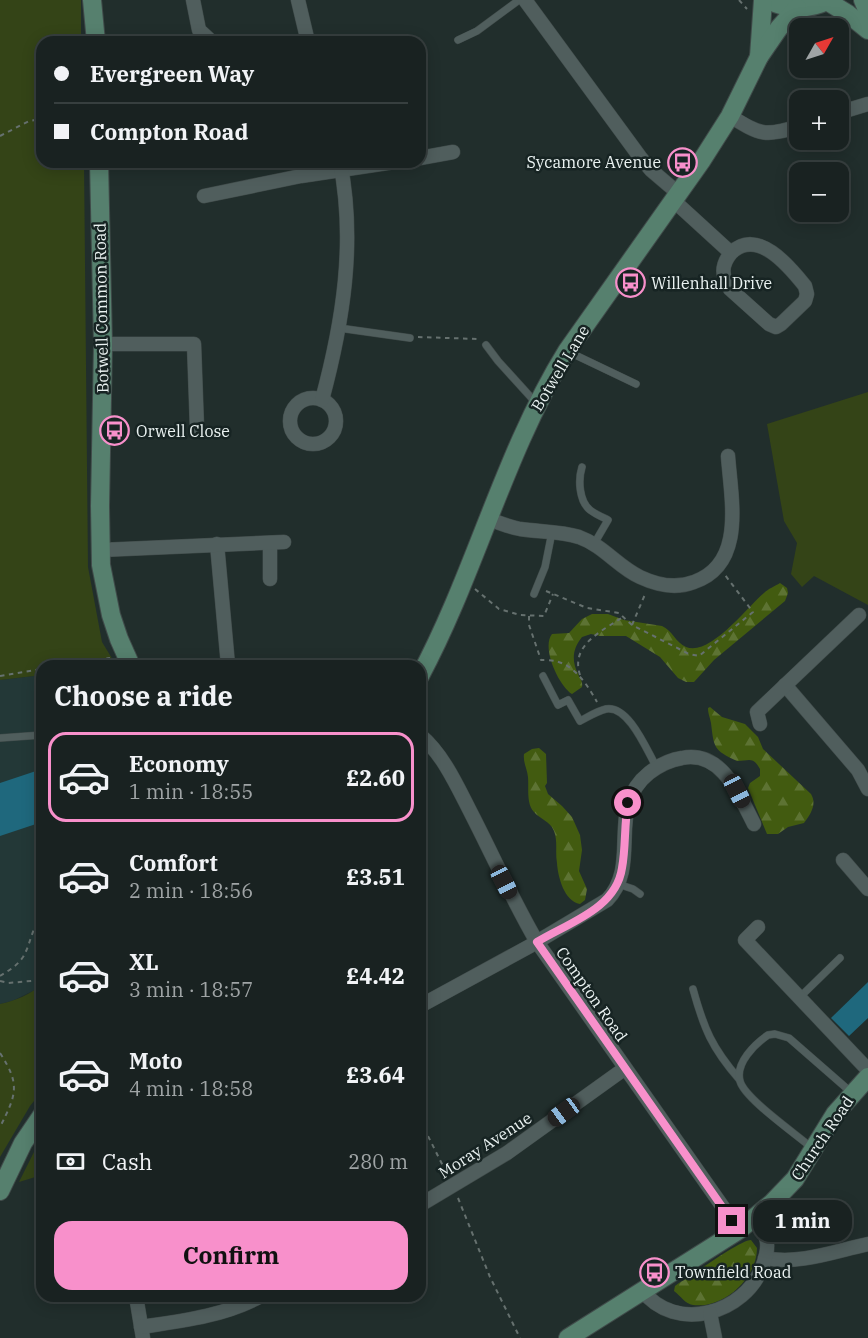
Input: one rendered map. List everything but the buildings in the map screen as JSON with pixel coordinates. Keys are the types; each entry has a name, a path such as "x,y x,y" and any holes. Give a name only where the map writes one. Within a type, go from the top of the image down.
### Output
{"street":[{"path":"92,0 95,36"},
{"path":"193,0 199,30 206,36"},
{"path":"298,0 307,36"},
{"path":"525,0 640,157 731,252"},
{"name":"Botwell Lane","path":"759,57 763,0"},
{"path":"768,0 782,6 797,8 812,7 828,1 868,30"},
{"path":"863,0 868,12"},
{"name":"Botwell Lane","path":"426,665 465,579 537,404 567,351 730,116 759,57 797,8"},
{"path":"849,110 868,104"},
{"path":"730,116 752,130 767,134 789,129"},
{"path":"426,157 453,152"},
{"name":"Botwell Common Road","path":"99,168 103,344 100,550 107,599 128,659"},
{"path":"204,196 331,168"},
{"path":"322,400 339,328 346,266 345,213 340,168"},
{"path":"747,244 757,244 767,249 803,282 808,291 807,298 782,324 776,327 769,324 725,282 723,266 731,252 747,244"},
{"path":"103,344 194,344 196,428"},
{"path":"489,519 519,529 580,537 594,544 637,576 667,585 684,585 705,577 718,566 727,550 733,528 728,456"},
{"path":"100,550 277,542 270,579"},
{"path":"217,544 228,660"},
{"path":"760,724 758,712 859,615"},
{"path":"785,685 864,770 868,789"},
{"name":"Compton Road","path":"426,741 456,784 520,914 537,942 739,1230"},
{"path":"426,1003 603,904 611,896 618,884 623,863 629,798 639,782 657,768 675,759 686,757 700,758 710,762 730,779 754,824"},
{"path":"843,860 868,889"},
{"path":"758,927 745,940 868,1070"},
{"name":"Moray Avenue","path":"426,1201 507,1153 624,1069"},
{"name":"Church Road","path":"568,1338 739,1230 755,1217 789,1186 831,1120 868,1077"},
{"path":"0,1191 36,1124"},
{"path":"642,1290 653,1302 664,1308 689,1313 710,1313 727,1306 747,1289 761,1269 765,1258 766,1238 755,1217"},
{"path":"765,1258 778,1261 793,1260 868,1244"},
{"path":"137,1302 142,1333 222,1312 246,1302"},
{"path":"710,1313 715,1338"}],"lane":[{"path":"458,40 477,31 519,0"},
{"path":"339,328 410,338"},
{"path":"486,345 537,404"},
{"path":"567,351 636,384"},
{"path":"582,467 579,476 580,487 588,509 608,520 594,544"},
{"path":"536,590 545,567 552,532"},
{"path":"543,676 558,705 568,700 580,721 602,710 613,709 626,716 657,768"},
{"path":"0,738 36,735"},
{"path":"618,884 640,894"},
{"path":"799,998 840,958"},
{"path":"693,989 710,1041 722,1060 739,1079 745,1092 814,1149"},
{"path":"739,1079 741,1065 751,1049 768,1035 775,1034 789,1038 852,1093"}],"path":[{"path":"0,136 29,121 36,120"},
{"path":"410,338 482,339 486,345"},
{"path":"536,590 553,594 587,608 616,612 632,625 689,654 699,656 753,612 718,566"},
{"path":"465,579 495,607 529,616 544,616 553,594"},
{"path":"632,625 651,581"},
{"path":"529,616 529,625 541,660 567,665 581,678 602,710"},
{"path":"581,678 577,664 581,649 623,617"},
{"path":"102,660 128,659"},
{"path":"0,676 36,670"},
{"path":"0,976 24,956 36,924"},
{"path":"0,981 8,983 36,981"},
{"path":"0,1053 11,1071 14,1098 0,1127"},
{"path":"426,1132 453,1185 490,1277 520,1338"}],"shaded area":[{"path":"36,676 36,989 0,1004 0,680"}],"green space":[{"path":"0,0 81,0 81,36 36,36 36,168 84,168 88,567 102,642 113,660 36,660 36,676 0,680"},
{"path":"868,392 868,605 814,576 802,587 791,574 797,543 784,521 767,424"},
{"path":"780,583 787,588 785,601 714,660 694,682 686,682 678,678 660,657 626,636 591,634 582,637 575,650 574,659 582,687 572,694 562,683 553,666 549,648 552,634 569,633 582,619 592,614 608,614 624,620 662,626 686,647 696,648 717,638 766,592"},
{"path":"710,707 722,717 745,724 758,737 763,749 811,794 813,805 804,823 788,827 778,834 767,834 748,788 750,783 760,776 760,769 753,761 737,761 723,754 716,747 708,710"},
{"path":"539,748 546,754 547,783 545,786 548,794 572,817 580,835 582,850 579,871 587,889 585,900 580,904 570,898 560,881 554,831 531,809 524,754"},
{"path":"36,989 36,1098 0,1157 0,1004"},
{"path":"36,1148 36,1177 19,1182"},
{"path":"751,1240 757,1248 756,1259 745,1280 727,1297 705,1305 693,1305 674,1291 675,1286 727,1251"}],"place":[{"name":"Sycamore Avenue","path":"682,162"},
{"name":"Willenhall Drive","path":"630,283"},
{"name":"Orwell Close","path":"115,431"},
{"name":"Townfield Road","path":"654,1272"}],"route":[{"path":"628,803 622,869 615,891 603,904 537,942 732,1221"}]}
